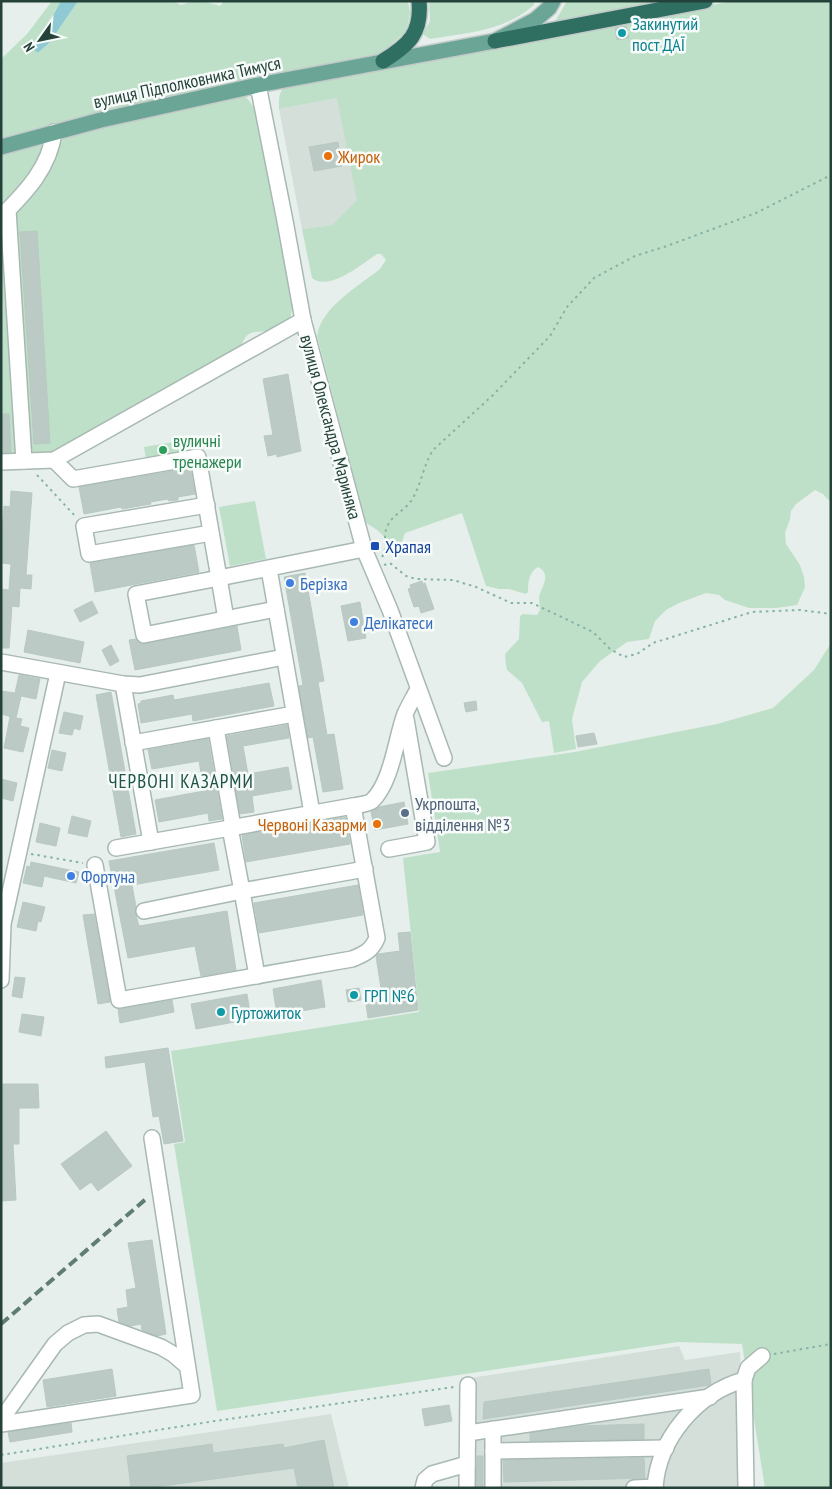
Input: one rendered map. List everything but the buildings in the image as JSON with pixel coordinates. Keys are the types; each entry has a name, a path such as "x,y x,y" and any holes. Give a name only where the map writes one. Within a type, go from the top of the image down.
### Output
{"highway":[{"path":"383,60 400,51 412,39 418,27 419,1"},
{"path":"495,41 705,1"}],"main road":[{"name":"вулиця Підполковника Тимуся","path":"1,147 54,132 258,85 383,60 495,41 535,20 549,8 553,1"}],"street":[{"name":"вулиця Олександра Мариняка","path":"258,85 303,320 364,549 390,610 444,758"},
{"path":"24,461 5,214 32,184 38,174 49,154 54,132"},
{"path":"1,462 54,460 303,320"},
{"path":"54,460 73,479 198,457 226,619"},
{"path":"206,505 84,526 89,554 210,533"},
{"path":"276,609 144,635 136,594 364,549"},
{"path":"269,569 312,813"},
{"path":"1,662 123,684 140,684 284,657"},
{"path":"1,980 2,924 58,673"},
{"path":"123,684 151,842"},
{"path":"116,848 371,802 386,776 396,750 405,714 418,689"},
{"path":"133,743 294,714"},
{"path":"389,849 427,842 405,714"},
{"path":"216,728 257,976"},
{"path":"95,865 119,1000 352,959 365,954 371,949 377,938 354,806"},
{"path":"144,911 242,891 365,870"},
{"path":"1,1424 192,1395 152,1138"},
{"path":"1,1420 55,1344 68,1333 84,1325 98,1324 161,1347 187,1366"},
{"path":"746,1488 744,1380 748,1368 762,1356"},
{"path":"634,1488 655,1488 661,1459 670,1438 683,1420 718,1390 744,1380"},
{"path":"467,1488 468,1385"},
{"path":"468,1433 710,1397"},
{"path":"492,1488 493,1429"},
{"path":"493,1451 666,1448"},
{"path":"423,1488 425,1480 432,1474 468,1464"}],"path":[{"path":"372,568 386,550 386,528 393,517 410,502 426,460 433,450 493,395 550,336 567,307 594,278 635,256 756,213 831,175"},
{"path":"24,461 84,526"},
{"path":"372,568 390,563 406,576 416,579 453,580 476,587 511,603 532,603 593,632 610,649 624,657 637,654 653,643 752,612 800,610 831,614"},
{"path":"19,852 95,865"},
{"path":"762,1356 831,1344"},
{"path":"1,1455 215,1421 468,1385"}],"shaded area":[{"path":"388,88 358,200 332,225 302,229 279,109"},
{"path":"679,1346 685,1360 740,1352 743,1488 470,1488 470,1378"},
{"path":"331,1414 349,1488 1,1488 1,1463"}],"green space":[{"path":"52,1 61,1 46,26 36,52 39,52 50,42 78,1 173,1 181,5 200,2 220,6 224,1 408,1 410,13 404,33 382,53 291,72 1,139 1,59 27,34"},
{"path":"429,1 534,1 534,5 523,14 498,26 430,39 424,35 430,21"},
{"path":"567,1 663,1 656,5 557,23 556,20"},
{"path":"733,1 831,1 831,503 823,494 815,490 796,504 791,511 785,533 786,544 800,565 805,587 797,605 776,608 749,608 725,600 719,595 706,593 666,610 655,621 649,639 627,642 600,661 582,682 572,719 576,749 554,753 549,721 542,722 522,683 507,670 505,654 519,639 520,616 523,614 537,615 540,610 539,597 545,577 542,570 538,567 531,574 526,594 509,589 486,586 462,513 405,533 402,542 391,547 381,533 366,523 317,336 320,325 333,307 380,269 386,260 381,254 377,254 354,270 336,279 327,282 312,278 302,229 332,225 357,200 337,98 279,109 280,96 283,88 286,86"},
{"path":"245,96 254,107 257,116 294,300 290,320 271,330 249,334 246,336 241,347 55,455 1,457 1,224 28,196 57,138"},
{"path":"44,143 44,151 36,170 1,211 1,155"},
{"name":"вуличні тренажери","path":"180,441 182,453 146,460 144,447"},
{"path":"255,501 266,559 230,566 219,507"},
{"path":"831,643 831,1488 765,1488 742,1344 678,1342 217,1411 174,1144 185,1142 171,1051 419,1012 403,858 440,852 428,773 575,752 717,724 773,708 814,670"}],"water":[{"path":"61,1 78,1 50,42 39,52 36,52 34,49"}],"railway":[{"path":"1,1324 147,1198"}],"place":[{"name":"Закинутий пост ДАЇ","path":"622,33"},
{"name":"Жирок","path":"328,156"},
{"name":"вуличні тренажери","path":"163,450"},
{"name":"Храпая","path":"375,546"},
{"name":"Берізка","path":"290,583"},
{"name":"Делікатеси","path":"354,622"},
{"name":"Укрпошта, відділення №3","path":"405,813"},
{"name":"Червоні Казарми","path":"377,824"},
{"name":"Фортуна","path":"71,876"},
{"name":"ГРП №6","path":"354,995"},
{"name":"Гуртожиток","path":"221,1012"}],"district":[{"name":"ЧЕРВОНІ КАЗАРМИ","path":"181,781"}]}
